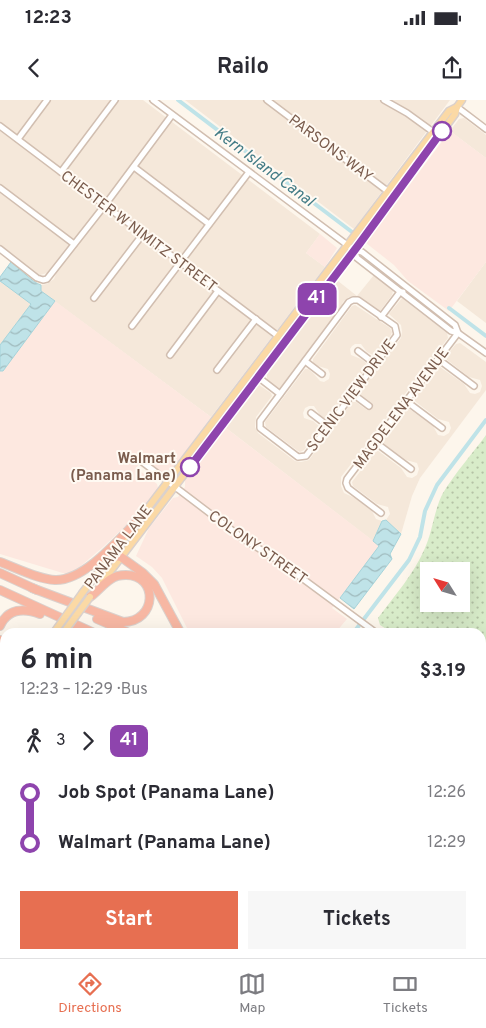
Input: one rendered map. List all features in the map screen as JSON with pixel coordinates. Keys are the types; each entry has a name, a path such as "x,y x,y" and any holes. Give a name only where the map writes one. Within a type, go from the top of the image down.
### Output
{"highway":[{"path":"0,562 48,578 68,578 90,566 140,518"},
{"path":"108,560 116,556 121,557 143,573 154,584 178,628"},
{"path":"0,573 118,628"},
{"path":"32,588 123,622 132,621 140,617 146,610 150,597 148,588 139,578 132,575 122,575 110,579 90,598"},
{"path":"0,590 81,628"},
{"path":"0,626 8,615 25,609 79,628"}],"main road":[{"name":"PANAMA LANE","path":"67,628 354,250 436,134 455,114 462,100"},
{"name":"PANAMA LANE","path":"57,628 347,246 392,194"},
{"path":"275,355 280,341 278,336"},
{"path":"258,378 256,374 260,366 260,360"},
{"path":"196,458 200,447 212,431 210,426"}],"street":[{"path":"18,139 47,100"},
{"path":"61,172 115,100"},
{"path":"153,100 347,246 362,252 455,325 458,333"},
{"name":"PARSONS WAY","path":"267,100 392,194"},
{"path":"384,100 407,113 436,134"},
{"path":"457,107 485,126"},
{"path":"0,251 37,278 43,280 49,276 106,206 172,115"},
{"name":"CHESTER W NIMITZ STREET","path":"0,126 278,336"},
{"path":"134,167 210,224"},
{"path":"132,326 249,172"},
{"path":"0,188 74,244"},
{"path":"94,298 143,234"},
{"path":"354,250 357,258 400,292 451,331 458,333 486,354"},
{"path":"381,276 404,286"},
{"path":"170,355 218,290"},
{"path":"400,292 409,294 434,309"},
{"path":"258,378 280,394 350,302 358,300 381,317 400,292"},
{"name":"SCENIC VIEW DRIVE","path":"280,394 260,422 260,428 298,457 306,456 397,335 395,326 381,317"},
{"path":"217,370 256,319"},
{"name":"MAGDELENA AVENUE","path":"381,512 348,488 347,479 458,333"},
{"path":"358,351 375,364"},
{"path":"438,359 474,386"},
{"path":"305,361 322,374"},
{"path":"352,394 369,406"},
{"path":"406,400 442,428"},
{"path":"310,413 328,426"},
{"path":"375,442 411,469"},
{"name":"COLONY STREET","path":"141,461 241,537 276,559 369,628"}],"shaded area":[{"path":"0,100 143,100 320,234 306,253 325,267 211,417 41,291 41,285 47,284 54,279 66,249 47,273 40,275 0,245"},
{"path":"185,100 450,100 354,229"},
{"path":"464,118 486,135 486,158 450,131 459,119"},
{"path":"450,131 486,158 486,262 449,311 408,281 394,265 366,243"},
{"path":"320,234 337,248 325,267 306,253"},
{"path":"486,262 486,323 457,301"},
{"path":"374,275 393,291 392,295 378,312 357,296"},
{"path":"0,281 31,304 0,345"},
{"path":"338,281 357,296 349,297 343,302 340,309 280,388 267,381 267,374"},
{"path":"402,298 447,333 448,338 341,477 341,486 344,493 355,498 372,511 376,519 382,521 373,541 226,428 259,385 271,393 272,396 256,417 255,427 258,433 295,461 309,460 352,402 356,402 367,410 372,403 361,395 361,390 401,338 401,325 389,314"},
{"path":"55,301 211,417 168,475 163,476 142,460 136,468 157,484 158,488 138,514 103,547 76,570 66,574 0,554 0,371 3,371"},
{"path":"355,305 390,328 391,335 375,356 367,352 361,344 352,346 350,349 351,355 361,359 366,363 367,367 328,418 325,419 320,415 314,406 305,408 304,418 313,421 320,427 304,450 300,452 266,427 265,422 305,369 313,373 320,381 324,382 329,379 328,369 318,366 313,362 313,359 352,306"},
{"path":"460,343 486,362 486,390 420,478 412,496 401,534 386,520 390,514 388,507 377,504 353,486 352,482 377,450 401,468 407,477 412,478 417,475 419,469 417,463 406,460 384,444 383,440 408,408 433,426 438,435 444,436 449,433 451,428 449,422 438,419 414,399 440,367 464,384 470,393 480,392 482,386 480,380 469,377 446,359 446,356 456,344"},
{"path":"226,428 380,546 332,608 347,619 339,628 187,628 162,578 152,567 136,556 149,528 173,498 178,497 185,487 185,480"}],"green space":[{"path":"486,435 486,628 385,628 380,625 378,618 421,558 443,493"}],"water":[{"path":"11,262 41,285 41,291 55,301 3,371 0,371 0,345 31,304 0,281 0,277"},
{"path":"386,520 401,534 390,554 392,559 354,609 340,598 379,546 373,541 382,521"}],"waterway":[{"name":"Kern Island Canal","path":"178,100 352,232"},
{"name":"Kern Island Canal","path":"449,308 486,336"},
{"path":"357,628 409,560 420,537 425,511 437,485 486,420"}],"bus line":[{"name":"41","path":"190,467 360,243 442,131"}],"place":[{"name":"Walmart (Panama Lane)","path":"190,467"}]}
